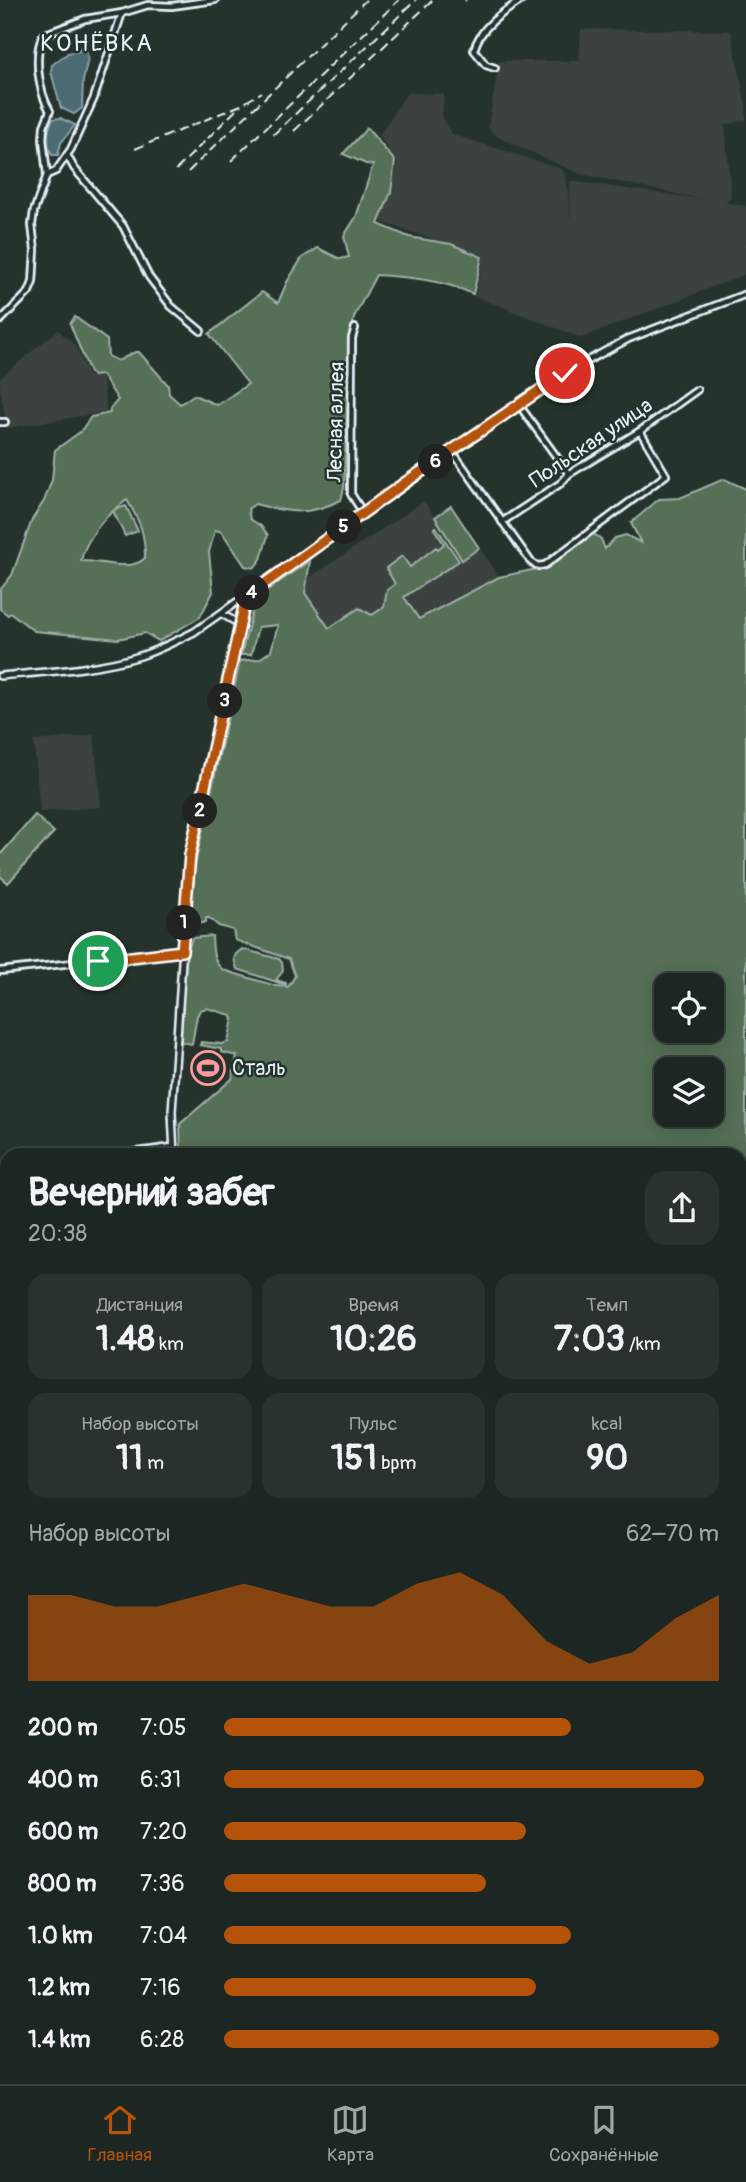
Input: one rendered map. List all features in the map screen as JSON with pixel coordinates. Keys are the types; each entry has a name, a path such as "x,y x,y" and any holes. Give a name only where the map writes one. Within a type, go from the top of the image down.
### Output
{"main road":[{"path":"0,676 98,665 136,657 158,650 194,632 565,373 617,345 746,294"},
{"path":"173,1147 172,1112 190,855 246,597"},
{"path":"222,614 241,625"}],"street":[{"path":"0,321 29,292 33,282 35,250 32,225 34,211 47,175 43,139 44,126 50,111 44,100 41,83 38,60 40,39 45,33 85,19 122,13 148,5 172,6 215,0"},
{"path":"495,68 486,65 474,50 476,41 499,14 522,0"},
{"path":"47,175 56,171 67,155 94,98 122,13"},
{"path":"67,155 74,168 128,233 141,263 159,291 183,318 201,331"},
{"name":"Лесная аллея","path":"355,328 352,338 351,494 363,513"},
{"name":"Польская улица","path":"502,522 561,483 569,474 639,431 697,390"},
{"path":"519,404 569,474"},
{"path":"452,450 531,562 538,566 545,565 666,475 639,431"},
{"path":"0,971 182,951"},
{"path":"166,1148 173,1147"}],"shaded area":[{"path":"581,29 731,31 746,107 746,120 725,125 731,196 726,203 746,206 746,274 581,338 475,296 484,256 381,222 398,162 379,136 407,93 444,94 442,118 452,134 561,169 566,175 571,222 570,181 707,200 580,174 498,137 488,128 499,61 579,61"},
{"path":"58,330 75,345 89,376 102,376 107,412 7,428 0,378"},
{"path":"424,501 435,517 451,506 499,577 419,619 328,632 297,586"},
{"path":"94,735 101,807 40,812 34,741"}],"green space":[{"path":"367,128 395,161 391,192 378,224 409,237 451,244 482,257 473,294 426,280 376,275 354,317 344,488 341,500 309,511 289,511 255,504 248,509 250,519 268,535 261,559 254,568 245,566 222,532 215,530 209,552 213,592 200,617 159,641 145,633 118,639 34,631 11,613 8,615 0,609 0,590 12,575 32,520 44,501 52,480 55,450 80,432 91,417 110,413 118,400 102,375 93,376 90,373 70,324 75,317 107,340 108,356 118,361 139,352 168,385 169,394 180,404 194,395 217,405 248,384 209,334 262,292 278,303 302,258 318,248 340,259 349,257 344,236 356,217 373,165 343,154","holes":["127,500 143,534 145,558 131,565 81,561 93,534 113,511 125,536 138,531 126,506 114,510"]},
{"path":"724,479 746,489 746,1148 181,1148 180,1124 232,1079 237,1056 221,1052 221,1049 200,1045 201,1042 228,1042 233,1019 231,1015 207,1008 200,1010 197,1016 192,1044 181,1042 185,959 192,938 212,936 215,959 223,970 288,987 295,976 289,959 235,940 233,930 219,926 209,918 206,918 206,922 189,927 194,869 240,661 259,659 271,651 278,625 258,627 251,655 241,655 254,605 266,591 310,561 305,593 329,628 359,608 372,615 384,607 387,590 395,584 386,568 402,556 410,567 444,544 434,529 436,527 459,561 404,597 419,619 499,577 546,567 592,533 601,539 605,549 615,538 626,535 641,543 631,523 659,499 680,498"},
{"path":"451,506 479,548 462,560 435,517"},
{"path":"35,815 54,832 8,883 0,876 0,855"},
{"path":"242,949 279,959 283,971 276,980 286,985 237,969 234,959"}],"water":[{"path":"81,47 86,50 88,58 83,81 82,108 74,114 61,108 51,72 52,65 68,53 79,51"},
{"path":"60,118 75,125 61,143 58,155 52,155 48,133 53,119"}],"railway":[{"path":"188,172 366,0"},
{"path":"231,161 399,0"},
{"path":"273,135 416,0"},
{"path":"294,131 433,0"},
{"path":"135,149 241,105 262,92"},
{"path":"176,170 236,110"}],"place":[{"name":"Сталь","path":"208,1068"}],"district":[{"name":"КОНЁВКА","path":"97,43"}],"route":[{"path":"98,961 182,951 190,855 246,597 406,482 565,373"}]}
